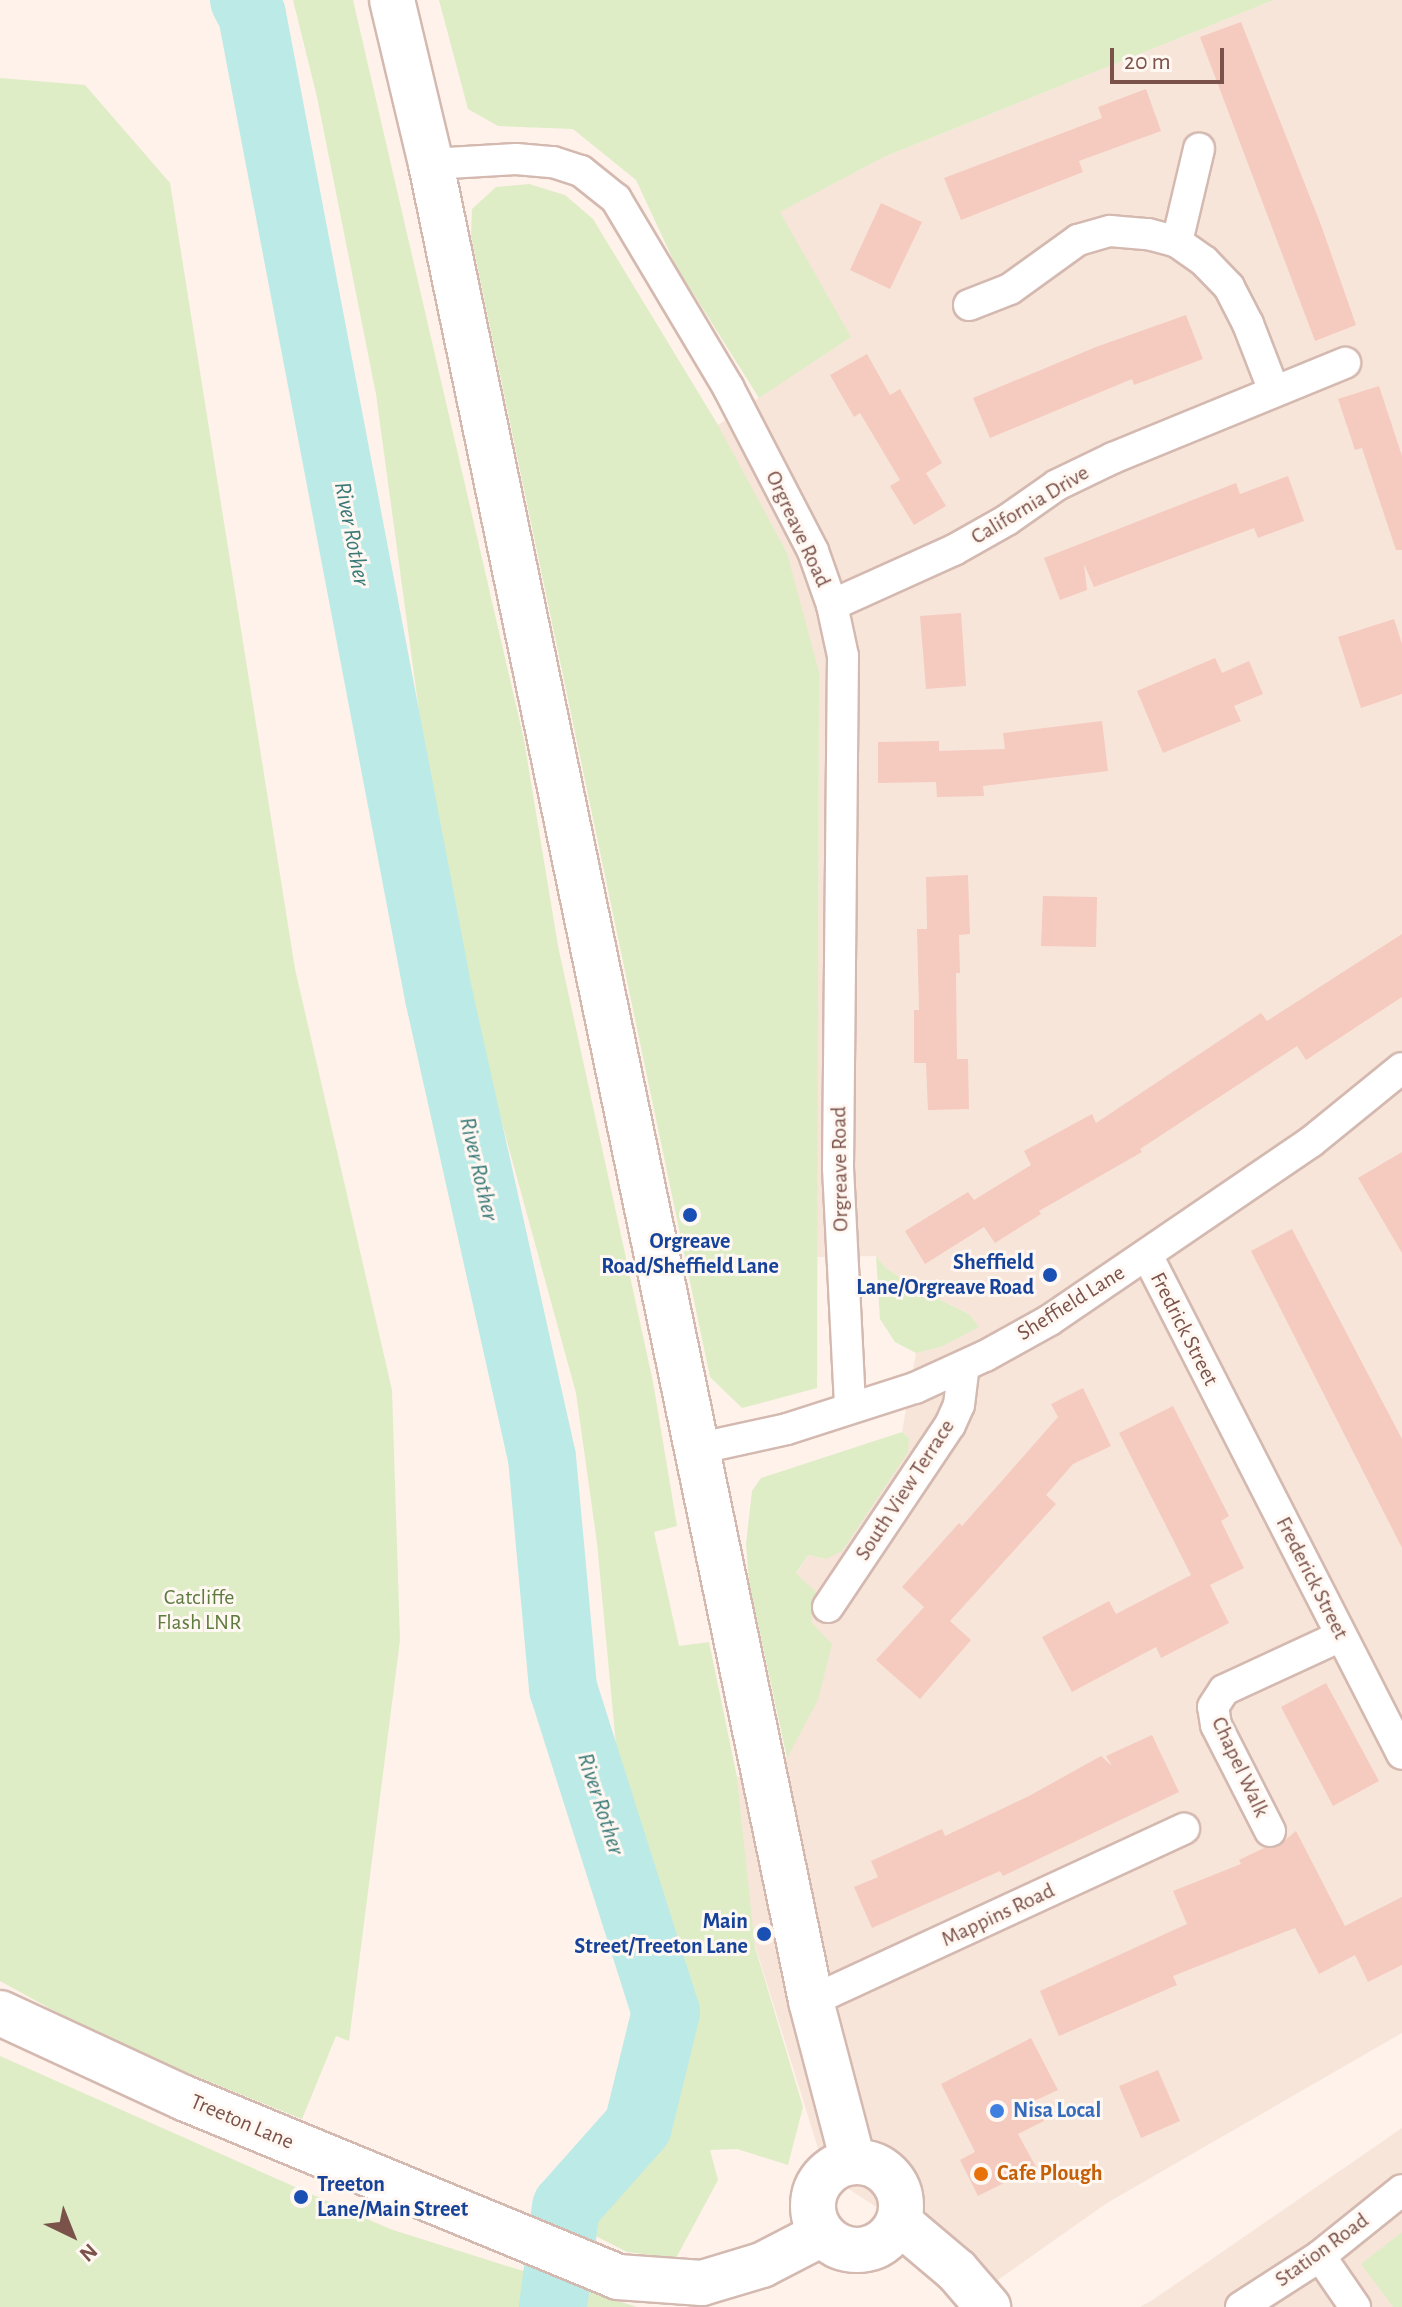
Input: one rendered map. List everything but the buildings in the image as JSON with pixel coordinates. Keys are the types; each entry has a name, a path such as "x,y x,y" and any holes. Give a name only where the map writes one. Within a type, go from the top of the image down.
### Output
{"main road":[{"path":"392,0 431,164 811,2001 853,2161"},
{"name":"Treeton Lane","path":"0,2013 184,2098 618,2277 702,2283 762,2265 822,2234"},
{"path":"853,2161 882,2169 893,2179 899,2193 899,2222 892,2234 869,2250 843,2249 822,2234 812,2210 818,2184 826,2174 853,2161"},
{"path":"899,2222 957,2271 988,2307"}],"street":[{"path":"1177,242 1199,149"},
{"name":"Orgreave Road","path":"431,164 516,159 553,162 581,171 616,199 728,387 813,551 832,605 843,656 838,1168 850,1408"},
{"path":"969,305 1010,289 1078,240 1110,231 1148,234 1177,242 1204,261 1229,287 1248,324 1274,391"},
{"name":"California Drive","path":"832,605 954,550 1007,520 1057,485 1113,458 1345,363"},
{"name":"Sheffield Lane","path":"696,1449 787,1429 915,1388 1050,1320 1311,1142 1402,1068"},
{"name":"Fredrick Street","path":"1147,1255 1222,1403"},
{"name":"South View Terrace","path":"828,1607 950,1425 959,1405 964,1366"},
{"name":"Frederick Street","path":"1222,1403 1402,1754"},
{"name":"Chapel Walk","path":"1270,1831 1216,1725 1213,1707 1224,1690 1341,1636"},
{"name":"Mappins Road","path":"811,2001 1184,1829"},
{"name":"Station Road","path":"1241,2307 1320,2256 1402,2190"},
{"path":"1320,2256 1355,2307"}],"shaded area":[{"path":"1274,0 1402,0 1402,2033 1107,2203 964,2304 899,2222 826,2174 754,1942 737,1777 787,1758 811,1622 796,1574 808,1555 826,1559 909,1438 902,1432 916,1353 942,1347 969,1314 916,1288 886,1268 876,1256 817,1257 819,672 718,425 850,337 779,212 884,157"},
{"path":"1402,2128 1402,2307 1140,2307 1151,2301"}],"green space":[{"path":"293,0 353,0 524,740 558,946 653,1382 677,1526 654,1532 679,1646 709,1642 737,1777 755,1947 803,2107 788,2165 737,2149 710,2150 718,2180 676,2258 627,2252 586,2231 647,2151 666,2115 684,2012 617,1756 597,1543 576,1393 485,1061 438,851 376,394 317,97"},
{"path":"439,0 1274,0 884,157 780,212 851,337 759,398 676,266 636,180 573,129 498,126 468,109"},
{"name":"Catcliffe Flash LNR","path":"0,78 85,85 170,183 295,969 392,1390 400,1640 349,2041 336,2036 302,2119 111,2042 0,1981"},
{"path":"529,184 565,195 593,219 718,425 787,553 819,672 817,1388 742,1408 710,1377 471,236 472,209 496,187"},
{"path":"876,1256 886,1268 916,1288 969,1314 979,1327 941,1347 916,1353 895,1342 880,1319"},
{"path":"902,1432 909,1438 908,1452 842,1551 826,1559 808,1555 796,1573 816,1592 811,1622 832,1644 818,1700 787,1758 749,1582 746,1544 752,1491 761,1478"},
{"path":"0,2056 390,2229 637,2307 0,2307"},
{"path":"1402,2232 1402,2307 1393,2307 1361,2264"}],"waterway":[{"name":"River Rother","path":"244,0 252,15 439,997 542,1457 563,1688 666,2012 638,2126 566,2207 553,2307"}],"place":[{"name":"Orgreave Road/Sheffield Lane","path":"690,1215"},
{"name":"Sheffield Lane/Orgreave Road","path":"1050,1275"},
{"name":"Main Street/Treeton Lane","path":"764,1934"},
{"name":"Nisa Local","path":"997,2111"},
{"name":"Cafe Plough","path":"981,2174"},
{"name":"Treeton Lane/Main Street","path":"301,2197"}]}
